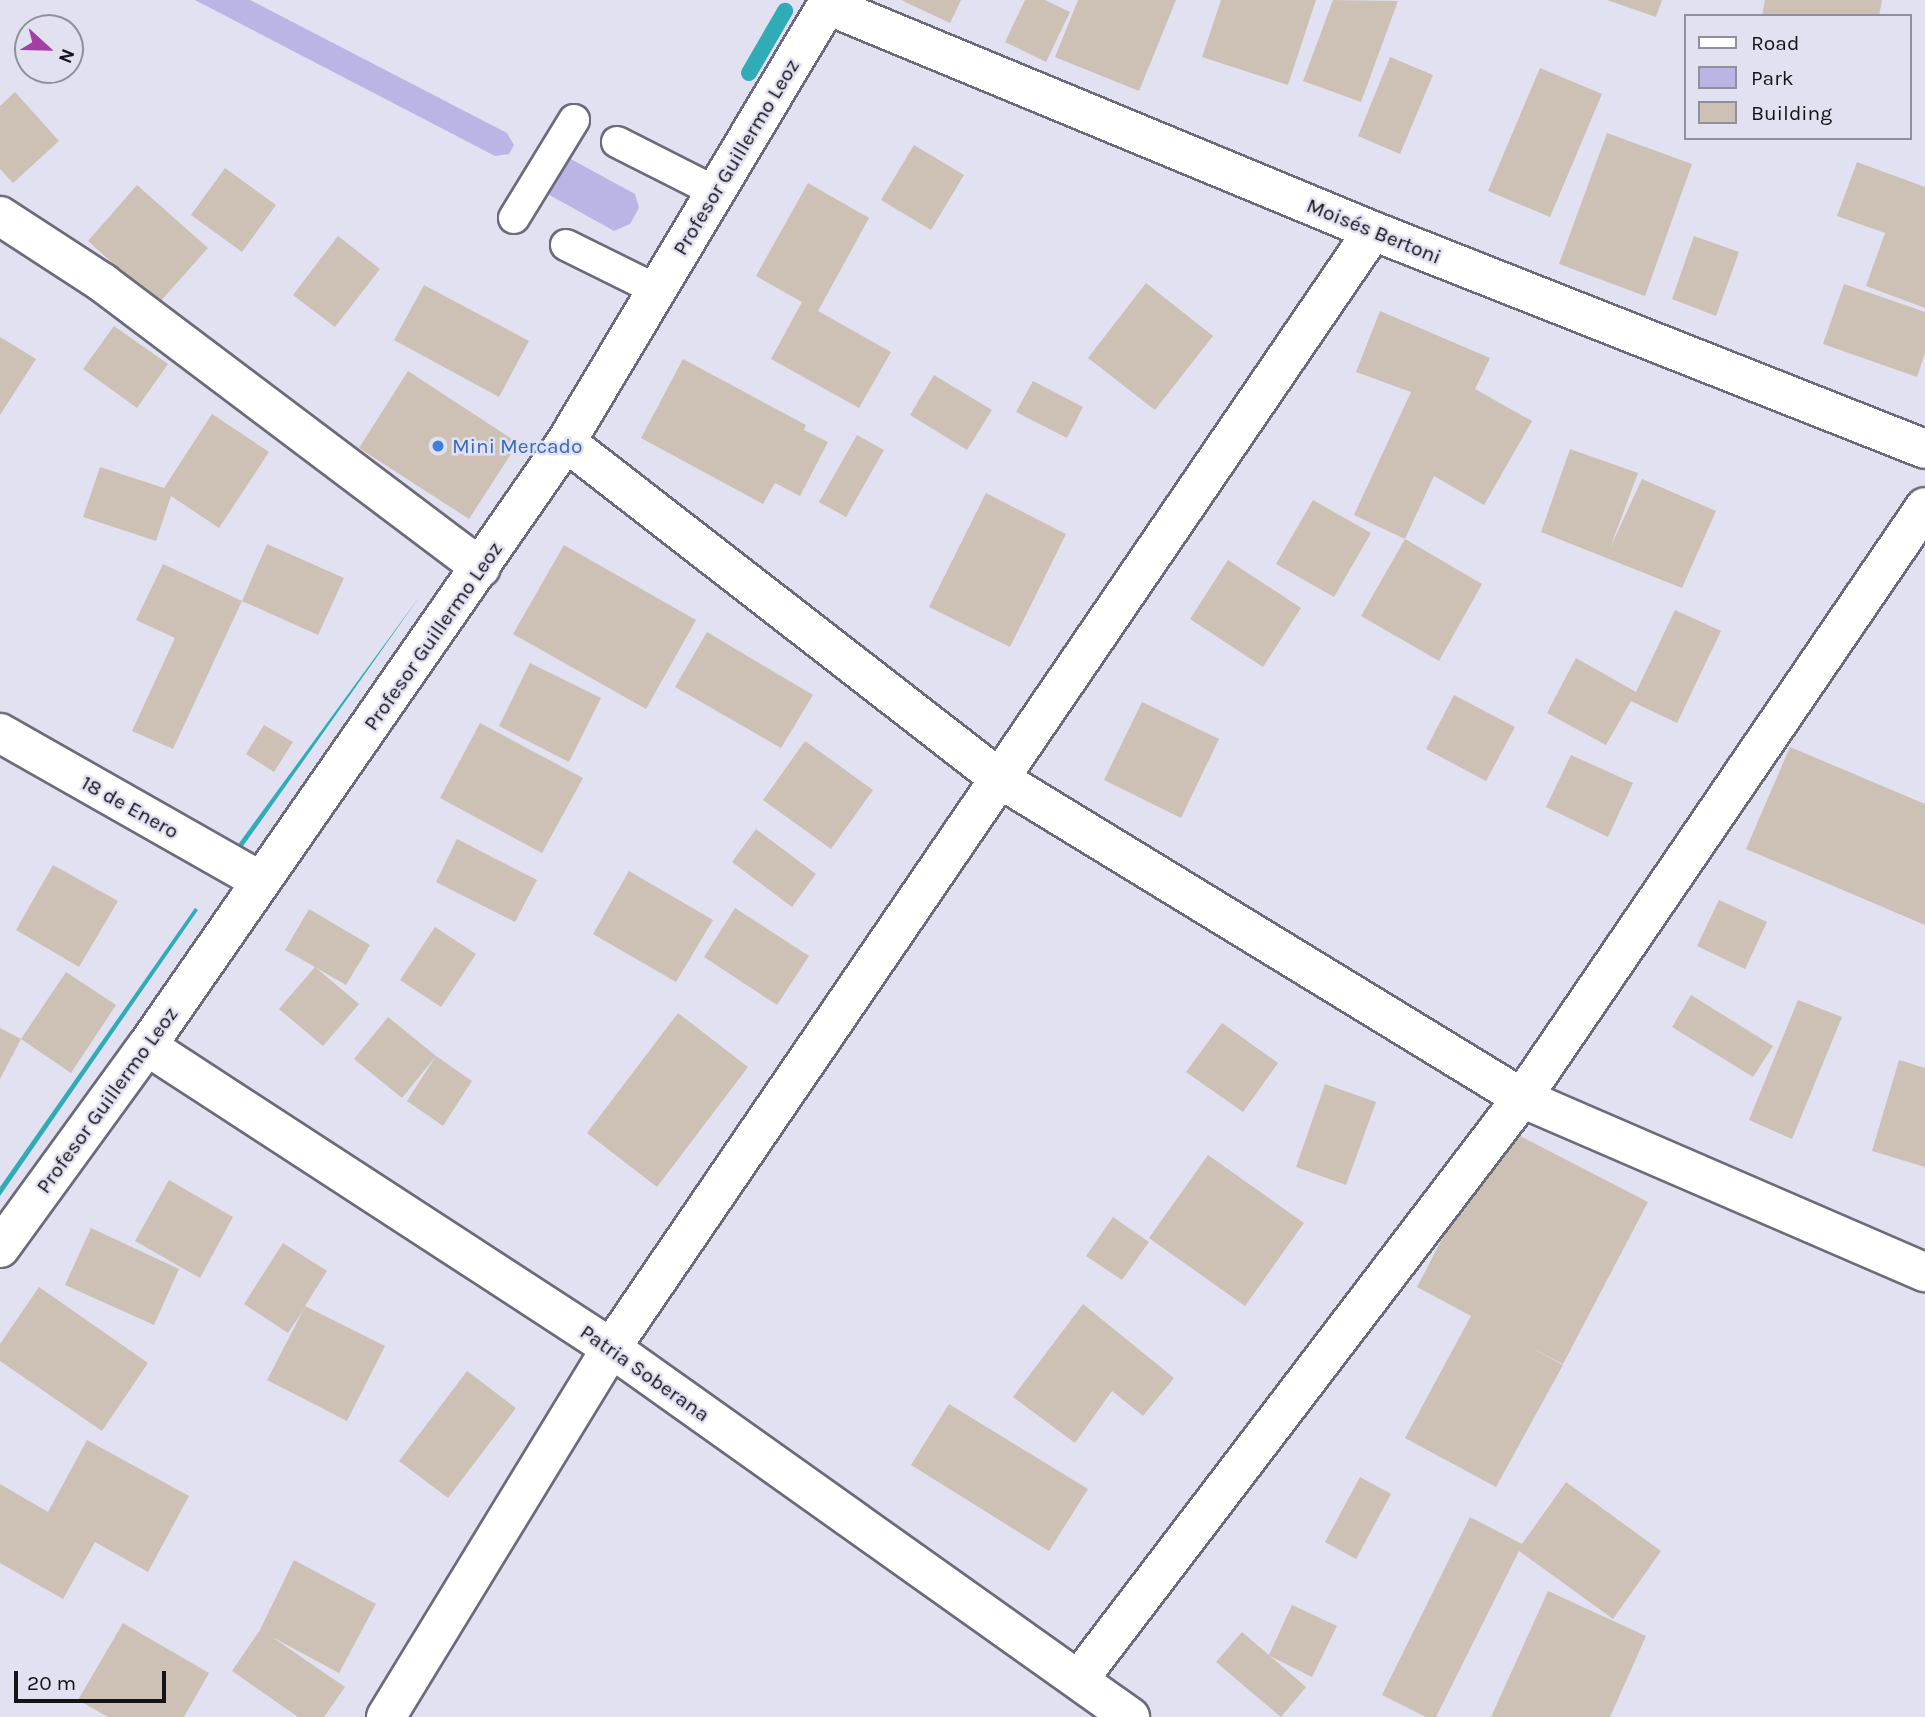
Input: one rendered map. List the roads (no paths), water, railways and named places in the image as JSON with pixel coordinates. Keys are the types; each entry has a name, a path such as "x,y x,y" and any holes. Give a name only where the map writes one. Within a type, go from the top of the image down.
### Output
{"street":[{"name":"Profesor Guillermo Leoz","path":"0,1248 147,1046 566,442 829,2"},
{"name":"Moisés Bertoni","path":"829,2 1373,231 1925,449"},
{"path":"0,216 103,283 481,568"},
{"path":"386,1717 611,1348 1373,231"},
{"path":"566,442 1000,779 1522,1098 1925,1272"},
{"path":"1079,1679 1522,1098 1925,507"},
{"name":"18 de Enero","path":"0,733 260,880"},
{"name":"Patria Soberana","path":"147,1046 611,1348 1130,1717"}],"lane":[{"path":"514,218 573,120"},
{"path":"617,142 716,192"},
{"path":"566,245 657,290"}],"water":[{"path":"420,596 241,849 237,846"},
{"path":"195,908 198,910 0,1196 0,1187"}],"waterway":[{"path":"749,73 785,11"}],"place":[{"name":"Mini Mercado","path":"438,446"}]}
